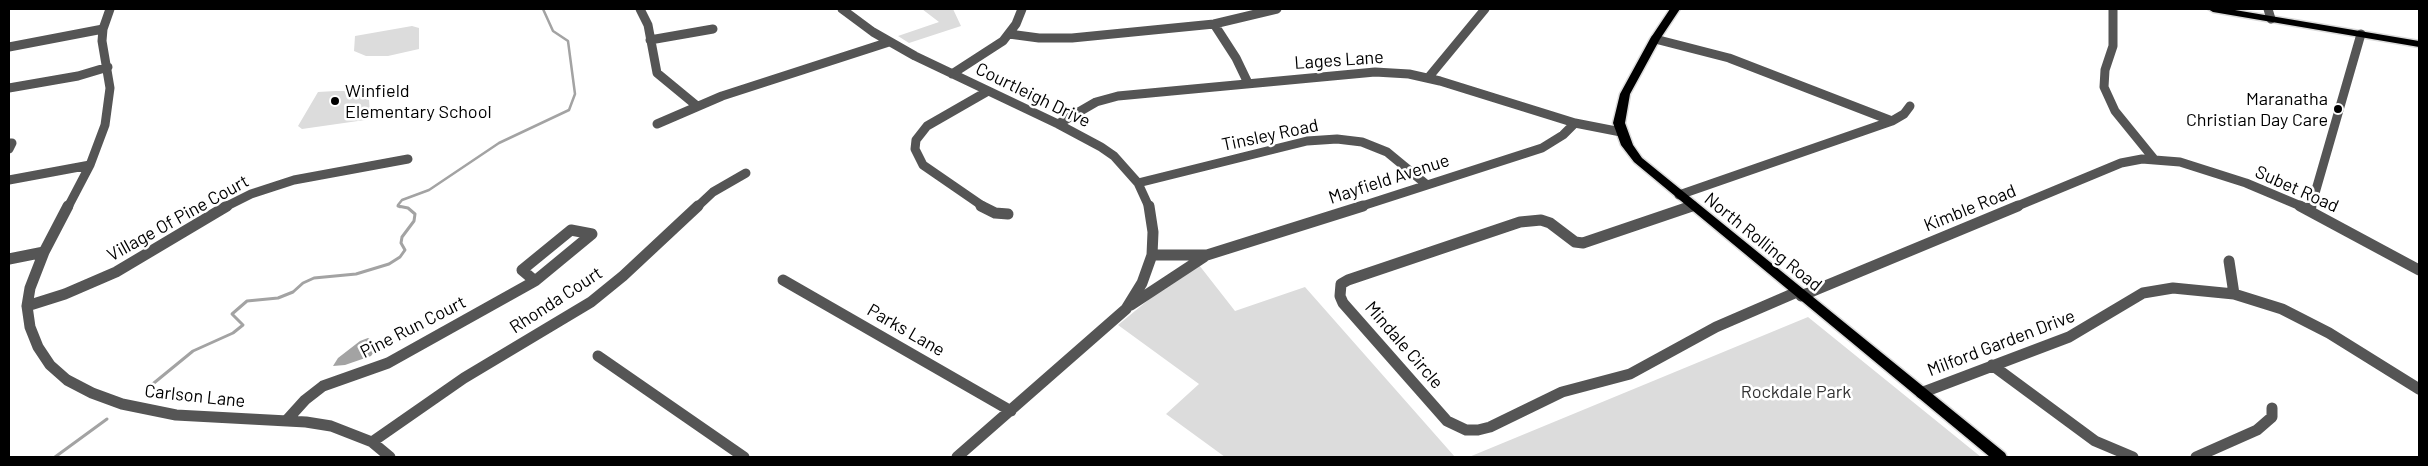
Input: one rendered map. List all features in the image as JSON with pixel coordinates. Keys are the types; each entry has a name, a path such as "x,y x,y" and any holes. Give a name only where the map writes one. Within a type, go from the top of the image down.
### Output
{"main road":[{"path":"1621,132 1619,123 1625,94 1655,38 1675,9"},
{"path":"2213,9 2269,14 2361,34 2419,44"},
{"name":"North Rolling Road","path":"1621,132 1627,145 1638,160 2000,457"}],"street":[{"name":"Carlson Lane","path":"110,9 103,29 104,53 108,67 110,88 105,125 90,165 44,252 30,288 27,306 30,327 38,347 50,365 67,380 92,393 122,404 176,415 286,421 331,426 372,442 390,457"},
{"path":"640,9 648,25 658,73 672,87 697,106"},
{"name":"Courtleigh Drive","path":"842,9 889,42 1058,124 1101,146 1114,156 1138,183 1150,209 1152,256"},
{"path":"952,74 996,47 1009,34 1022,9"},
{"path":"1009,34 1039,38 1072,38 1214,24 1277,9"},
{"path":"1428,78 1485,9"},
{"path":"2113,9 2113,38 2104,70 2104,87 2115,111 2154,159"},
{"path":"1214,24 1236,58 1248,83"},
{"path":"9,46 103,29"},
{"path":"650,40 713,29"},
{"path":"2310,210 2361,34"},
{"path":"1655,38 1729,58 1892,122"},
{"path":"657,124 697,106 752,86 889,42"},
{"path":"9,88 78,76 108,67"},
{"name":"Lages Lane","path":"1058,124 1088,106 1107,98 1369,72 1398,73 1428,78 1575,123 1621,132"},
{"path":"988,91 927,126 916,140 915,149 923,165 976,204 995,213 1008,214"},
{"path":"1679,195 1892,122 1904,114 1910,106"},
{"name":"Mayfield Avenue","path":"958,457 1126,309 1207,255 1542,148 1563,135 1575,123"},
{"name":"Tinsley Road","path":"1138,183 1307,141 1336,138 1362,142 1387,152 1427,185"},
{"path":"9,143 12,143 9,149"},
{"name":"Village Of Pine Court","path":"27,306 66,294 116,272 230,204 251,194 294,180 408,158"},
{"name":"Subet Road","path":"2154,159 2180,162 2219,174 2310,210 2419,270"},
{"name":"Kimble Road","path":"1799,294 2122,164 2154,159"},
{"path":"9,180 90,165"},
{"name":"Rhonda Court","path":"372,442 464,378 591,302 623,276 713,192 746,173"},
{"name":"Mindale Circle","path":"1692,206 1583,243 1575,242 1550,223 1540,220 1520,222 1348,280 1341,284 1340,296 1343,303 1447,421 1466,430 1478,430 1490,427 1562,392 1630,374 1716,327 1799,294"},
{"name":"Pine Run Court","path":"286,421 305,400 323,386 388,363 535,281 554,268 592,234 570,230 522,270 535,281"},
{"path":"9,259 44,252"},
{"name":"Mayfield Avenue","path":"1126,309 1142,283 1152,256 1207,255"},
{"path":"2229,261 2234,294"},
{"name":"Parks Lane","path":"783,280 1011,411"},
{"name":"Milford Garden Drive","path":"1921,393 2069,337 2143,293 2158,289 2190,288 2234,294 2282,309 2305,320 2419,389"},
{"path":"598,356 744,457"},
{"path":"1992,366 2094,441 2133,457"},
{"path":"2196,457 2257,430 2272,417 2272,408"}],"green space":[{"path":"922,9 953,9 961,26 909,43 898,36 939,22"},
{"path":"412,26 419,28 419,49 388,56 366,56 354,51 355,36"},
{"path":"358,91 369,100 370,114 365,120 302,129 298,126 318,92"},
{"path":"1199,265 1235,311 1305,287 1455,457 1225,457 1166,414 1199,384 1118,325 1158,292"},
{"name":"Rockdale Park","path":"1808,317 1981,457 1469,457"}],"shaded area":[{"path":"368,338 376,343 376,349 371,356 345,365 333,366 338,358 360,341"}],"waterway":[{"path":"399,206 398,205 402,200 429,190 499,143 569,110 575,94 568,41 553,31 543,9"},
{"path":"149,387 193,351 233,333 243,325 232,314 247,301 278,298 293,292 303,283 314,278 356,274 389,264 400,257 405,250 401,243 402,237 414,221 415,214 408,208 399,206"},
{"path":"55,457 107,419"}],"place":[{"name":"Winfield Elementary School","path":"335,101"},
{"name":"Maranatha Christian Day Care","path":"2338,109"}]}
